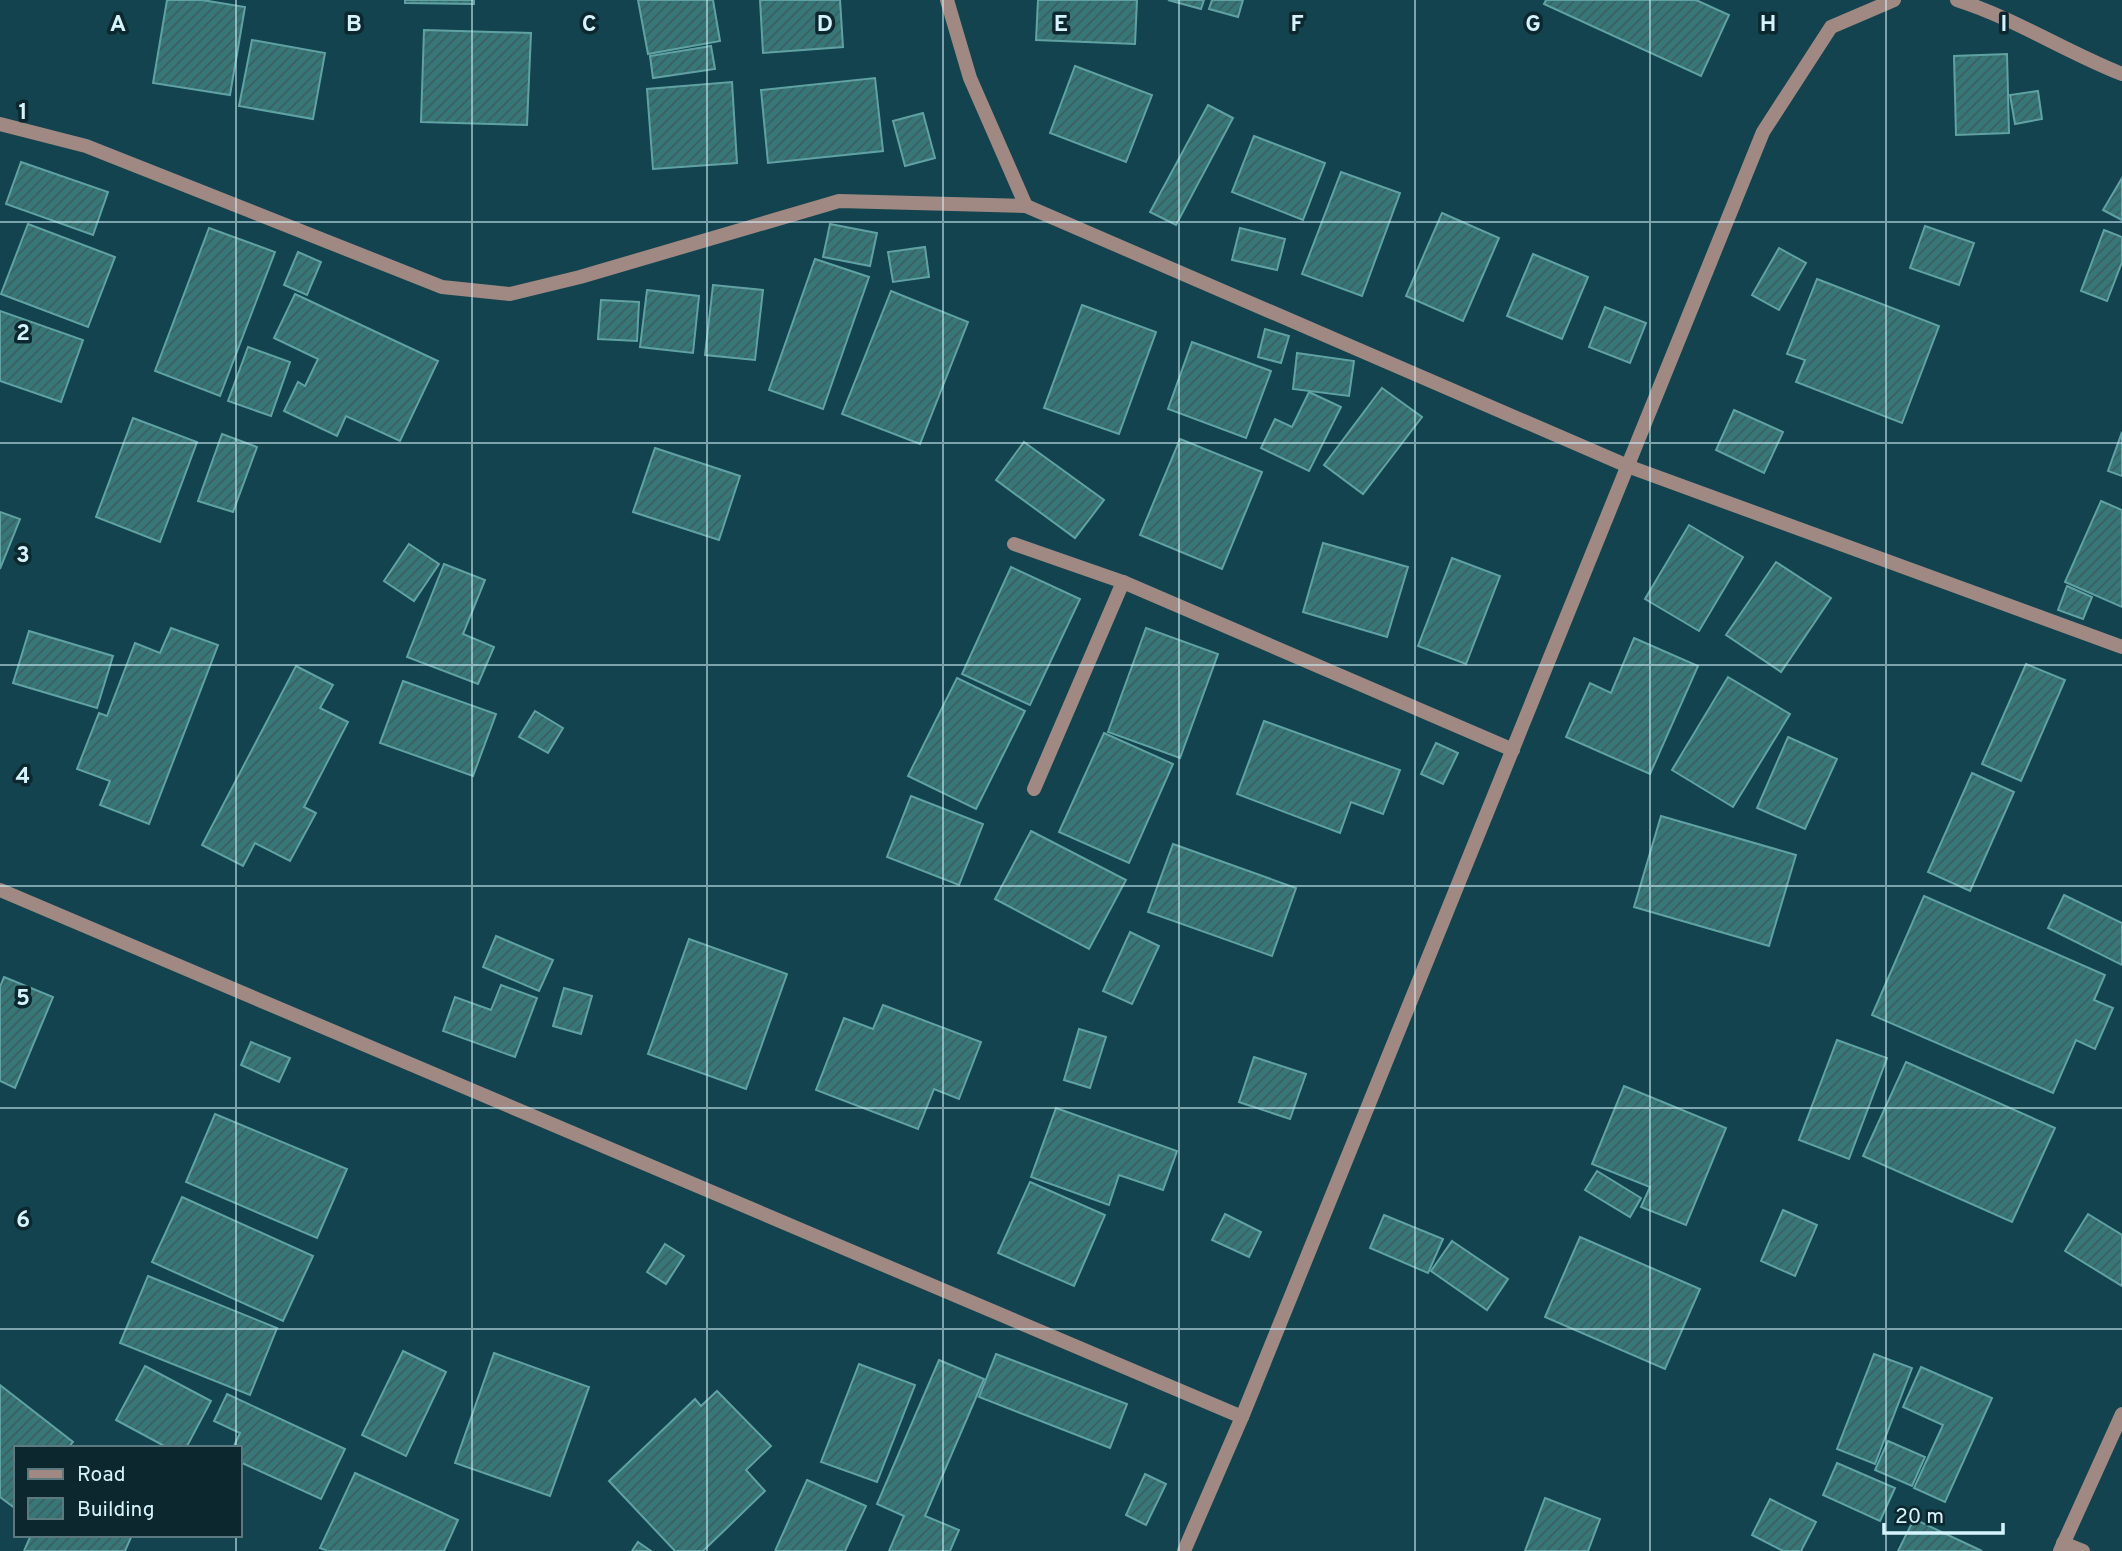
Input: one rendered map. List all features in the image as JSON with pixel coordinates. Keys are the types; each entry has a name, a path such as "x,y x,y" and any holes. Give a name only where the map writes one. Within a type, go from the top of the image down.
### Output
{"street":[{"path":"947,0 970,78 1026,206"},
{"path":"1184,1551 1242,1417 1630,467 1763,132 1831,27 1894,0"},
{"path":"1957,0 1979,7 2083,59 2122,74"},
{"path":"0,124 86,146 442,288 510,293 580,278 839,201 1026,206 1630,467 2122,647"},
{"path":"1014,544 1123,582 1513,750"},
{"path":"1034,789 1123,582"},
{"path":"0,890 1242,1417"},
{"path":"2083,1551 2062,1547 2122,1414"}],"building":[{"path":"167,0 202,0 245,7 230,95 153,83"},
{"path":"405,0 474,0 474,4 405,3"},
{"path":"638,0 713,0 720,41 648,54"},
{"path":"760,0 840,0 843,47 763,53"},
{"path":"1038,0 1137,0 1135,44 1036,40"},
{"path":"1168,0 1204,0 1201,9"},
{"path":"1212,0 1243,0 1238,17 1209,9"},
{"path":"1546,0 1696,0 1729,15 1701,76 1544,4"},
{"path":"424,30 531,33 527,125 421,122"},
{"path":"252,40 325,53 313,119 239,106"},
{"path":"711,46 715,69 653,78 650,56"},
{"path":"2007,54 2009,133 1956,135 1954,56"},
{"path":"1075,66 1152,95 1126,162 1050,133"},
{"path":"875,78 883,151 768,163 761,90"},
{"path":"732,82 737,163 653,169 647,89"},
{"path":"2038,91 2042,119 2015,124 2010,95"},
{"path":"1208,105 1233,118 1176,225 1150,212"},
{"path":"923,113 935,158 905,166 893,121"},
{"path":"1254,136 1325,163 1303,220 1232,192"},
{"path":"21,162 108,192 93,235 6,204"},
{"path":"1341,172 1400,193 1362,296 1302,274"},
{"path":"2122,178 2122,220 2103,210"},
{"path":"1442,213 1499,238 1463,321 1406,296"},
{"path":"28,224 115,257 88,327 1,294"},
{"path":"830,224 877,233 870,266 823,257"},
{"path":"1925,226 1974,243 1959,285 1910,268"},
{"path":"209,228 275,252 220,396 155,371"},
{"path":"1240,228 1285,239 1277,270 1232,260"},
{"path":"2104,230 2122,237 2122,262 2107,301 2081,291"},
{"path":"925,247 929,277 893,282 888,252"},
{"path":"1779,248 1806,263 1779,310 1752,295"},
{"path":"298,252 321,262 307,295 284,285"},
{"path":"1533,254 1588,277 1562,339 1507,316"},
{"path":"815,259 869,277 823,409 769,390"},
{"path":"1817,279 1939,326 1902,423 1796,382 1805,360 1787,354"},
{"path":"713,285 763,290 755,360 705,355"},
{"path":"647,290 699,296 693,353 640,347"},
{"path":"891,291 968,322 920,444 842,414"},
{"path":"295,294 438,361 400,441 346,416 337,436 284,411 298,382 305,386 318,359 274,338"},
{"path":"601,300 639,302 637,341 598,339"},
{"path":"1082,305 1156,332 1119,434 1044,408"},
{"path":"1605,307 1646,323 1630,363 1589,347"},
{"path":"0,311 83,340 61,402 0,381"},
{"path":"1265,329 1289,336 1281,363 1258,357"},
{"path":"1192,342 1271,371 1246,438 1168,409"},
{"path":"248,347 290,362 271,416 228,401"},
{"path":"1297,353 1354,361 1349,396 1293,389"},
{"path":"1382,388 1422,417 1363,494 1324,465"},
{"path":"1309,392 1341,407 1309,471 1261,448 1275,419 1292,427"},
{"path":"1734,410 1783,432 1764,473 1716,450"},
{"path":"133,418 197,442 160,542 96,517"},
{"path":"2122,432 2122,476 2108,471"},
{"path":"222,434 257,447 233,512 198,501"},
{"path":"1180,439 1262,472 1222,569 1140,535"},
{"path":"1024,442 1104,500 1075,538 996,480"},
{"path":"655,448 740,476 719,540 633,512"},
{"path":"2101,501 2122,510 2122,607 2065,582"},
{"path":"0,512 20,519 0,569"},
{"path":"1689,525 1743,557 1699,631 1645,599"},
{"path":"1323,543 1408,567 1387,637 1303,612"},
{"path":"409,544 439,564 414,601 384,581"},
{"path":"1452,558 1500,576 1466,664 1418,646"},
{"path":"1776,562 1831,598 1781,672 1726,635"},
{"path":"444,564 485,580 463,634 494,647 478,684 407,657"},
{"path":"1011,567 1080,599 1030,705 962,674"},
{"path":"2067,586 2092,597 2083,619 2058,610"},
{"path":"171,628 218,645 149,824 100,805 110,781 77,769 99,713 107,716 135,643 160,653"},
{"path":"1146,628 1218,654 1180,758 1108,732"},
{"path":"29,631 113,656 97,708 13,683"},
{"path":"1634,638 1698,666 1650,774 1566,737 1590,683 1611,693"},
{"path":"2026,664 2065,680 2021,781 1982,764"},
{"path":"296,666 333,685 320,708 348,722 304,807 316,813 290,861 255,843 243,866 202,845"},
{"path":"1728,677 1790,714 1733,807 1672,770"},
{"path":"957,678 1025,711 976,809 908,776"},
{"path":"403,681 496,714 473,776 380,743"},
{"path":"535,711 563,728 548,753 519,737"},
{"path":"1264,721 1400,770 1383,814 1351,802 1340,833 1237,794"},
{"path":"1104,733 1173,764 1129,863 1059,832"},
{"path":"1788,737 1837,759 1805,829 1757,808"},
{"path":"1436,743 1458,753 1443,784 1421,774"},
{"path":"1972,773 2014,792 1970,891 1928,872"},
{"path":"911,796 983,824 959,885 887,857"},
{"path":"1661,816 1796,855 1769,946 1634,907"},
{"path":"1031,831 1126,880 1089,949 995,899"},
{"path":"1173,844 1296,888 1272,956 1148,912"},
{"path":"2064,895 2122,923 2122,965 2048,928"},
{"path":"1924,896 2105,975 2094,1000 2113,1008 2095,1049 2076,1040 2053,1093 1872,1015"},
{"path":"1130,932 1159,946 1132,1004 1103,991"},
{"path":"496,936 553,960 539,991 483,967"},
{"path":"689,939 787,974 746,1089 648,1054"},
{"path":"4,977 53,997 15,1088 0,1081 0,987"},
{"path":"501,985 537,998 515,1057 443,1031 455,997 491,1010"},
{"path":"564,988 592,996 581,1034 553,1026"},
{"path":"883,1005 981,1042 959,1099 934,1089 918,1129 816,1090 844,1018 873,1029"},
{"path":"1079,1029 1106,1037 1090,1088 1064,1080"},
{"path":"1837,1040 1887,1058 1849,1159 1799,1140"},
{"path":"251,1042 290,1058 279,1082 241,1065"},
{"path":"1254,1057 1306,1074 1290,1119 1239,1102"},
{"path":"1906,1062 2055,1128 2012,1222 1863,1156"},
{"path":"1624,1086 1726,1128 1686,1225 1641,1207 1650,1187 1592,1164"},
{"path":"1056,1108 1177,1151 1163,1190 1119,1175 1109,1205 1031,1177"},
{"path":"215,1114 347,1169 317,1238 186,1182"},
{"path":"1597,1171 1641,1198 1630,1217 1585,1190"},
{"path":"1030,1182 1105,1215 1074,1286 998,1253"},
{"path":"182,1197 313,1256 283,1321 152,1262"},
{"path":"1783,1210 1817,1225 1795,1276 1761,1261"},
{"path":"1225,1214 1261,1232 1249,1257 1212,1240"},
{"path":"2088,1214 2122,1235 2122,1286 2065,1251"},
{"path":"1384,1215 1443,1239 1428,1273 1370,1248"},
{"path":"1580,1237 1700,1289 1665,1369 1545,1317"},
{"path":"1452,1241 1508,1279 1487,1310 1431,1271"},
{"path":"665,1244 684,1256 666,1284 647,1272"},
{"path":"148,1276 277,1328 250,1395 120,1343"},
{"path":"403,1351 446,1372 406,1456 362,1435"},
{"path":"494,1353 589,1387 550,1496 455,1463"},
{"path":"996,1354 1127,1404 1110,1448 979,1397"},
{"path":"1874,1354 1912,1368 1875,1464 1837,1449"},
{"path":"939,1360 984,1379 925,1516 959,1530 950,1551 889,1551 904,1516 877,1504"},
{"path":"859,1364 915,1385 877,1482 821,1462"},
{"path":"145,1366 211,1401 187,1446 164,1446 116,1420"},
{"path":"1921,1367 1992,1398 1945,1502 1914,1488 1943,1425 1903,1407"},
{"path":"0,1385 73,1442 70,1446 14,1446 14,1508 0,1497"},
{"path":"717,1391 771,1446 746,1470 765,1491 703,1551 675,1551 609,1481 695,1399 701,1406"},
{"path":"227,1394 345,1449 321,1499 242,1463 242,1446 234,1446 240,1433 214,1421"},
{"path":"1888,1441 1925,1457 1912,1486 1875,1470"},
{"path":"1837,1463 1895,1488 1880,1521 1823,1495"},
{"path":"355,1473 458,1520 444,1551 327,1551 320,1548"},
{"path":"1145,1474 1166,1484 1146,1525 1126,1515"},
{"path":"807,1480 866,1506 845,1551 775,1551"},
{"path":"1545,1498 1600,1519 1588,1551 1525,1551"},
{"path":"1770,1499 1816,1522 1801,1551 1783,1551 1752,1535"},
{"path":"1914,1519 1982,1551 1898,1551"},
{"path":"30,1537 131,1537 125,1551 24,1551"},
{"path":"638,1542 651,1551 632,1551"}]}
